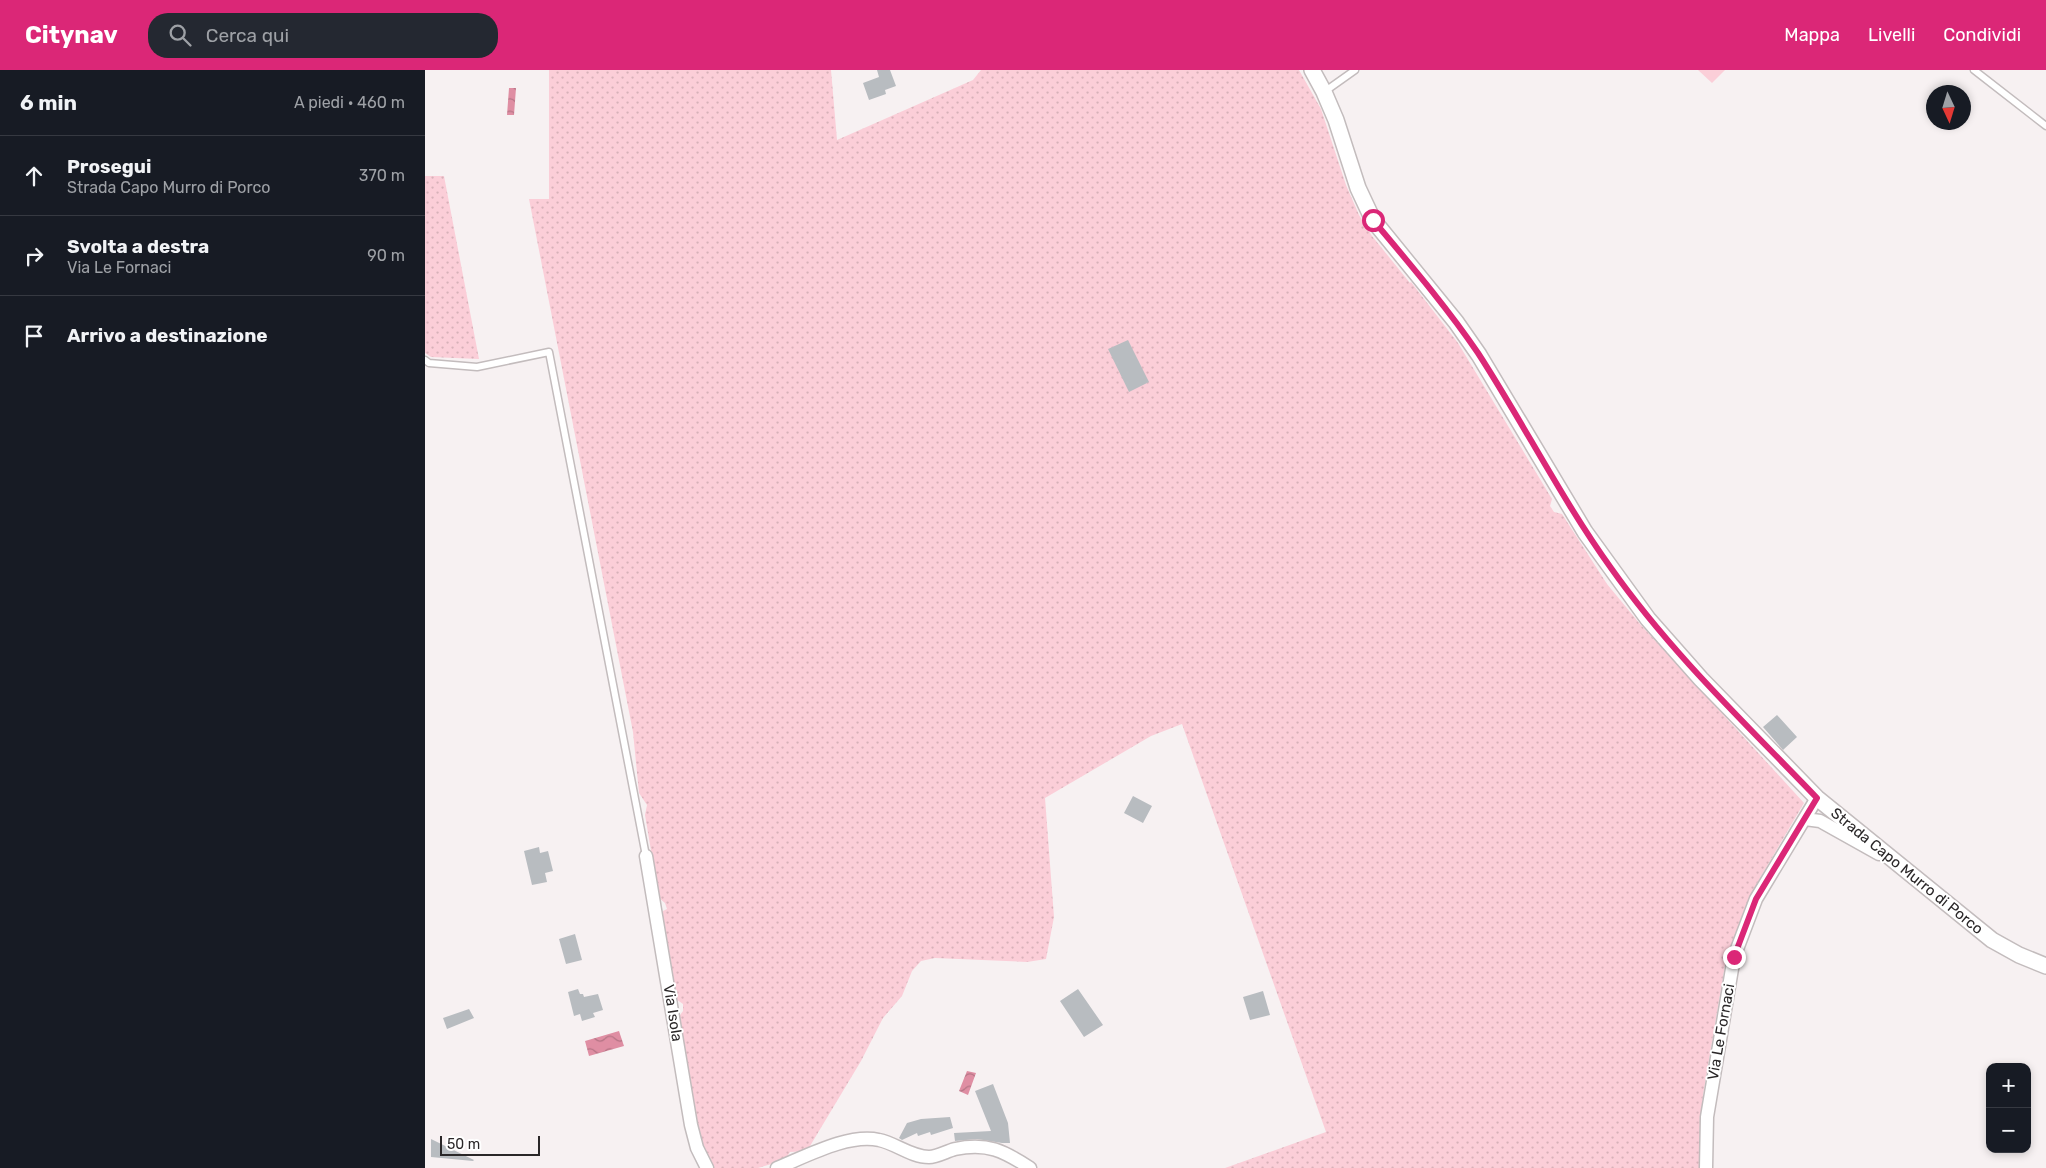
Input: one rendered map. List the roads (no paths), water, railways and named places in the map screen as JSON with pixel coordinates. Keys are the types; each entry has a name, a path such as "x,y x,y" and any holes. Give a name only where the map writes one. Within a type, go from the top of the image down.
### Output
{"street":[{"name":"Strada Capo Murro di Porco","path":"1312,70 1336,120 1358,188 1373,220 1455,322 1479,355 1585,532 1649,619 1701,679 1817,798 1992,940 2019,955 2046,966"},
{"name":"Via Le Fornaci","path":"1706,1168 1707,1117 1734,957 1756,899 1817,798"},
{"path":"1805,819 1820,821 1899,865"},
{"name":"Via Isola","path":"646,856 691,1125 697,1148 707,1168"},
{"path":"777,1168 845,1141 862,1138 879,1140 918,1155 930,1157 956,1149 993,1148 1007,1152 1030,1168"}],"lane":[{"path":"1324,92 1355,70"},
{"path":"1974,70 2046,126"},
{"path":"425,360 429,363 477,367 549,352 646,856"}],"water":[{"path":"509,88 516,88 514,115 507,115"},
{"path":"619,1031 624,1046 589,1056 585,1041"},
{"path":"967,1071 976,1073 968,1095 959,1091"}]}
